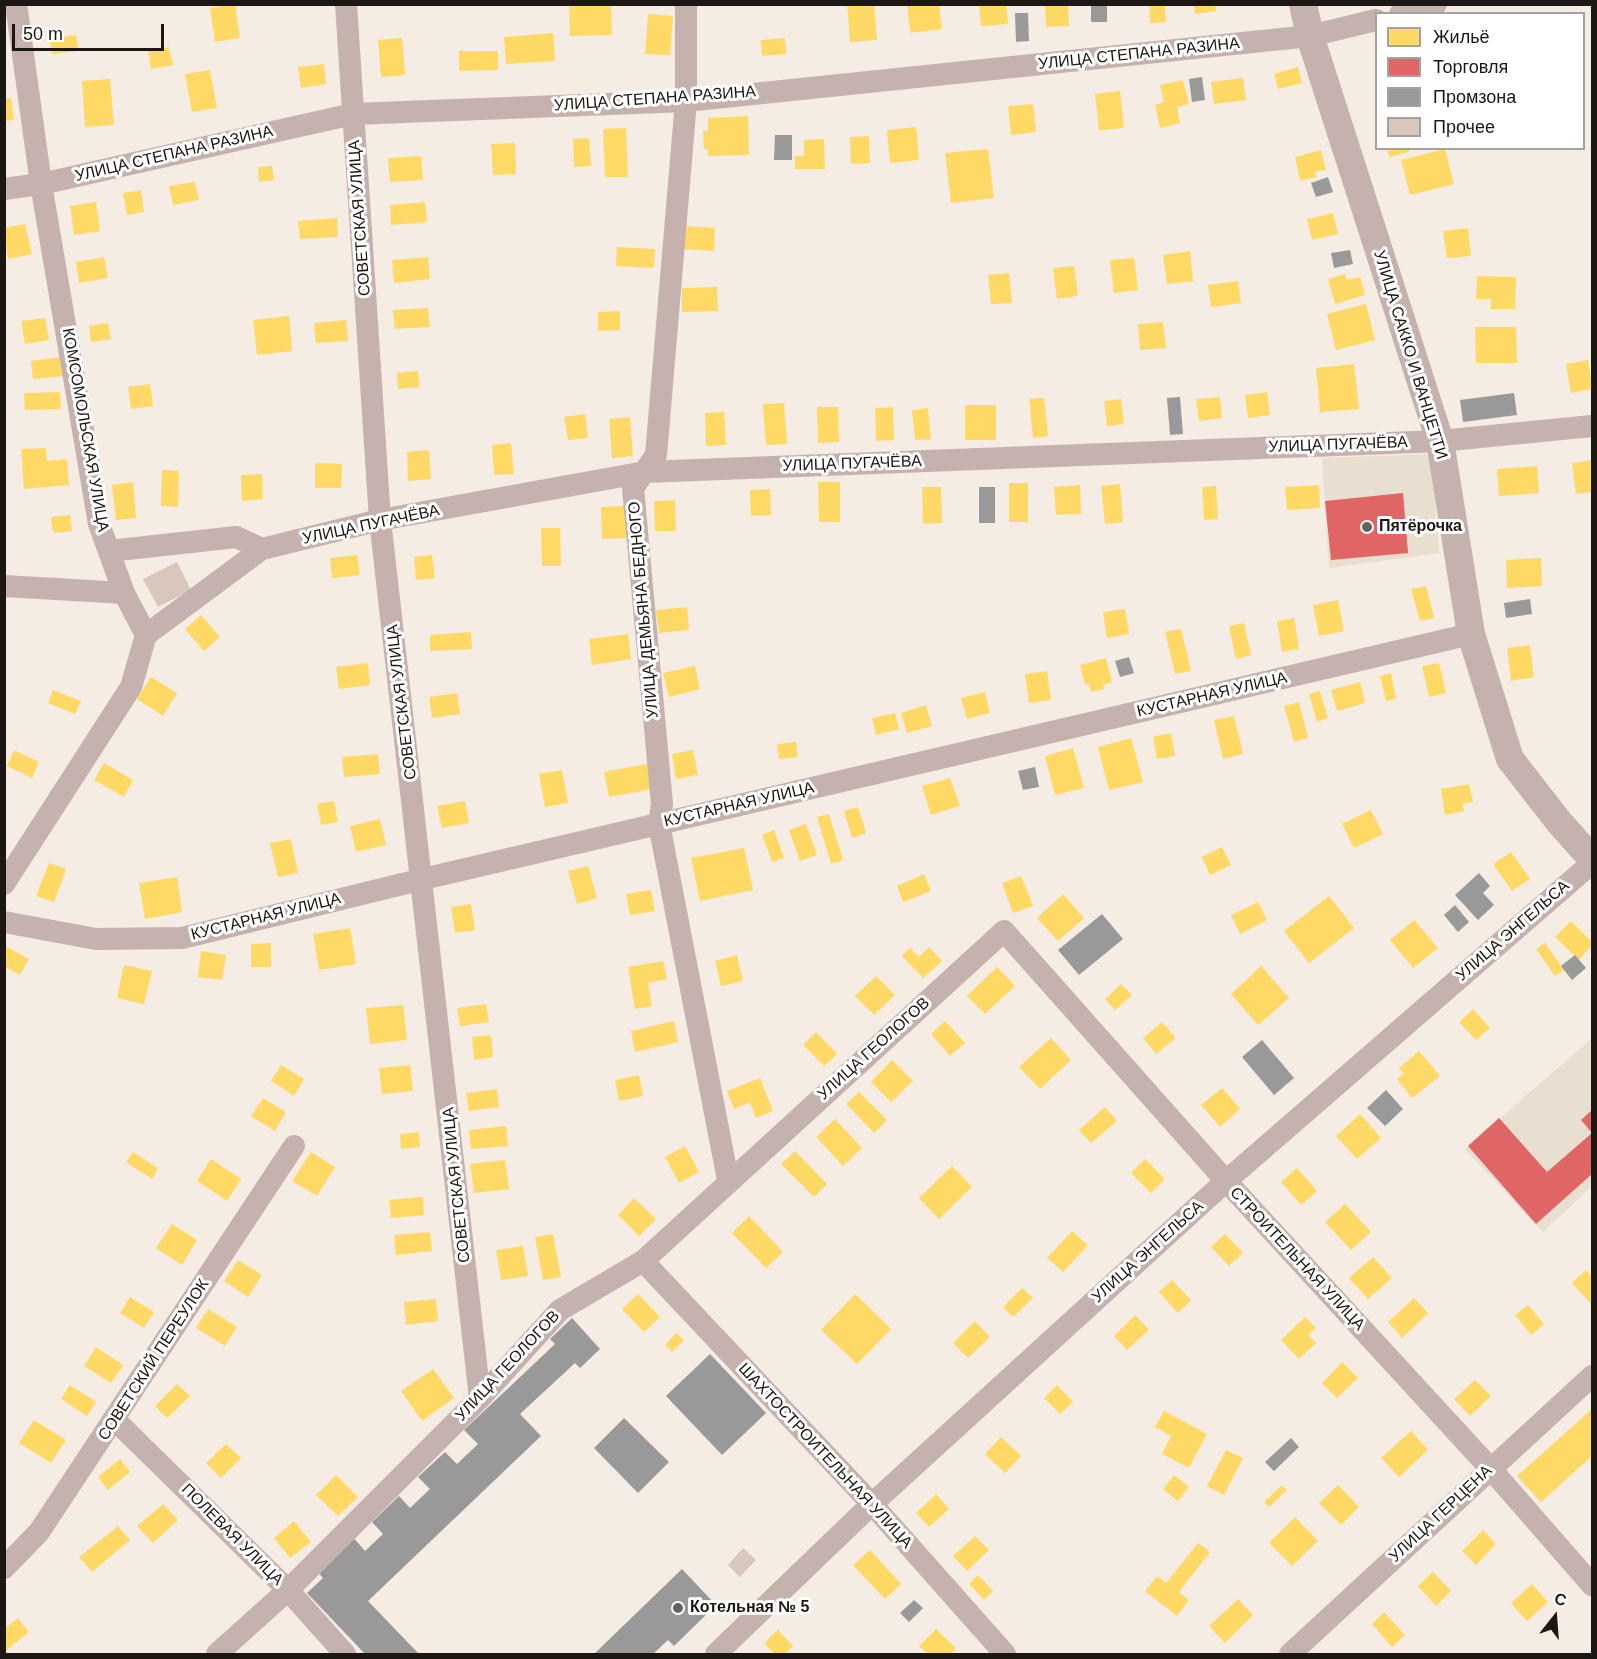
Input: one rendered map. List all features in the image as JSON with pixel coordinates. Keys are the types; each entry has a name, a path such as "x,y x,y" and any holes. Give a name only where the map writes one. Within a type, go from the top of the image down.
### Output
{"street":[{"name":"КОМСОМОЛЬСКАЯ УЛИЦА","path":"16,4 41,184 99,524 124,593 146,635"},
{"name":"СОВЕТСКАЯ УЛИЦА","path":"346,4 380,520 423,879 480,1398"},
{"name":"УЛИЦА ДЕМЬЯНА БЕДНОГО","path":"686,4 686,101 656,455 633,488 662,804 659,824 729,1180"},
{"name":"УЛИЦА САККО И ВАНЦЕТТИ","path":"1303,4 1310,36 1440,441 1472,634 1510,759 1593,861"},
{"path":"1408,12 1436,4"},
{"name":"УЛИЦА СТЕПАНА РАЗИНА","path":"4,189 41,184 353,114 686,101 1310,36 1375,20"},
{"name":"УЛИЦА ПУГАЧЁВА","path":"146,635 261,549 380,520 645,472 1440,441 1593,426"},
{"path":"109,551 236,537 261,549"},
{"path":"4,586 124,593"},
{"name":"КУСТАРНАЯ УЛИЦА","path":"4,922 96,939 182,938 423,879 1472,634"},
{"path":"4,884 131,687 146,635"},
{"name":"УЛИЦА ЭНГЕЛЬСА","path":"716,1654 872,1504 1226,1181 1593,861"},
{"name":"УЛИЦА ГЕОЛОГОВ","path":"217,1654 288,1590 480,1398 560,1310 643,1261 1004,931"},
{"name":"СТРОИТЕЛЬНАЯ УЛИЦА","path":"1004,931 1226,1181 1490,1468 1593,1585"},
{"name":"СОВЕТСКИЙ ПЕРЕУЛОК","path":"4,1568 39,1532 294,1146"},
{"name":"ШАХТОСТРОИТЕЛЬНАЯ УЛИЦА","path":"643,1261 872,1504 1005,1654"},
{"name":"УЛИЦА ГЕРЦЕНА","path":"1290,1654 1490,1468 1593,1376"},
{"name":"ПОЛЕВАЯ УЛИЦА","path":"115,1420 288,1590 345,1654"}],"shaded area":[{"path":"1431,454 1439,553 1329,568 1322,458"},
{"path":"1592,1038 1592,1186 1543,1232 1465,1149"}],"building: Жильё":[{"path":"235,4 240,38 215,42 210,8"},
{"path":"847,4 874,4 877,40 850,42"},
{"path":"907,4 939,4 942,29 910,33"},
{"path":"979,4 1006,4 1008,24 981,26"},
{"path":"1045,4 1068,4 1069,26 1046,27"},
{"path":"1149,4 1165,4 1166,22 1150,23"},
{"path":"1194,4 1215,4 1216,11 1195,14"},
{"path":"569,5 611,5 612,35 570,36"},
{"path":"648,14 673,16 670,55 645,54"},
{"path":"553,33 555,61 506,64 504,37"},
{"path":"76,35 79,51 52,54 50,39"},
{"path":"402,38 405,75 381,77 378,40"},
{"path":"785,38 786,54 762,56 761,40"},
{"path":"169,47 173,65 151,69 148,51"},
{"path":"459,51 498,51 498,70 459,71"},
{"path":"324,64 326,84 301,88 298,67"},
{"path":"1298,67 1302,83 1278,89 1274,74"},
{"path":"210,70 217,108 192,112 185,74"},
{"path":"1243,78 1246,100 1214,104 1211,82"},
{"path":"110,79 114,125 85,127 82,81"},
{"path":"1183,80 1189,104 1177,107 1180,123 1160,128 1155,105 1164,102 1160,85"},
{"path":"1120,91 1124,128 1099,130 1095,94"},
{"path":"11,98 14,120 4,121 4,99"},
{"path":"1033,104 1036,132 1011,135 1008,106"},
{"path":"748,116 749,155 708,156 708,149 704,149 703,131 708,131 708,118"},
{"path":"916,127 919,160 890,163 887,130"},
{"path":"626,128 628,177 605,177 603,129"},
{"path":"869,136 870,163 851,164 850,137"},
{"path":"589,138 591,166 574,167 573,139"},
{"path":"824,139 825,169 795,169 795,156 804,156 804,140"},
{"path":"515,143 516,174 493,175 491,144"},
{"path":"988,149 994,198 951,203 945,153"},
{"path":"1321,150 1326,170 1315,172 1317,177 1300,181 1295,157"},
{"path":"1387,150 1408,150 1409,152 1389,157"},
{"path":"1445,150 1454,184 1410,195 1401,160"},
{"path":"421,156 423,180 390,182 388,158"},
{"path":"272,166 274,180 259,182 258,167"},
{"path":"195,182 199,200 173,205 169,186"},
{"path":"141,190 144,212 127,215 123,193"},
{"path":"96,202 100,231 74,235 70,206"},
{"path":"425,202 427,222 391,225 390,205"},
{"path":"1333,213 1338,234 1312,240 1307,219"},
{"path":"337,218 338,237 300,239 298,221"},
{"path":"25,224 32,254 8,259 4,228"},
{"path":"685,226 715,228 714,251 683,249"},
{"path":"1468,228 1471,256 1447,258 1443,231"},
{"path":"617,247 655,249 654,268 616,266"},
{"path":"1190,251 1193,281 1167,284 1163,255"},
{"path":"104,257 108,278 79,283 76,262"},
{"path":"428,257 430,279 394,283 392,260"},
{"path":"1134,258 1138,290 1114,293 1110,260"},
{"path":"1074,266 1078,296 1057,299 1053,268"},
{"path":"1009,273 1012,303 991,304 988,275"},
{"path":"1345,274 1347,280 1360,277 1365,295 1335,304 1328,279"},
{"path":"1477,276 1516,277 1515,309 1491,309 1491,299 1476,299"},
{"path":"1238,281 1241,303 1211,307 1208,285"},
{"path":"717,287 718,311 682,312 682,288"},
{"path":"1366,304 1375,340 1336,350 1327,314"},
{"path":"428,308 430,327 395,329 393,310"},
{"path":"620,311 620,330 598,331 598,312"},
{"path":"289,316 292,351 257,355 253,320"},
{"path":"45,318 49,340 25,344 21,321"},
{"path":"346,320 348,341 316,343 314,323"},
{"path":"1163,322 1166,348 1140,350 1138,324"},
{"path":"108,323 111,339 91,342 89,326"},
{"path":"1475,327 1516,327 1517,363 1476,363"},
{"path":"62,357 64,376 33,379 31,361"},
{"path":"1588,360 1592,389 1571,393 1566,364"},
{"path":"1354,364 1359,409 1320,412 1316,368"},
{"path":"418,371 419,387 398,389 397,373"},
{"path":"150,384 153,406 131,409 128,387"},
{"path":"60,392 61,409 25,410 24,393"},
{"path":"1267,392 1270,415 1248,418 1245,395"},
{"path":"1220,397 1222,418 1199,421 1196,399"},
{"path":"1044,398 1048,436 1033,438 1029,399"},
{"path":"1121,399 1124,424 1107,426 1104,401"},
{"path":"784,403 787,444 766,445 763,404"},
{"path":"965,405 996,405 996,440 965,440"},
{"path":"817,407 838,407 839,442 818,443"},
{"path":"893,407 894,440 876,441 875,408"},
{"path":"928,408 931,439 915,440 912,410"},
{"path":"724,412 726,445 706,446 705,413"},
{"path":"585,414 588,438 568,440 564,417"},
{"path":"630,417 633,456 612,458 609,419"},
{"path":"511,443 514,474 494,475 492,445"},
{"path":"46,448 47,461 67,459 69,485 24,489 21,449"},
{"path":"429,450 431,479 408,481 407,452"},
{"path":"1592,460 1592,492 1576,494 1572,463"},
{"path":"315,463 342,464 341,488 315,488"},
{"path":"1537,466 1539,493 1499,496 1497,469"},
{"path":"162,470 179,471 178,507 161,506"},
{"path":"262,474 263,499 242,501 241,475"},
{"path":"133,482 136,518 116,520 112,485"},
{"path":"818,482 840,482 840,522 819,522"},
{"path":"1009,483 1028,483 1028,522 1009,522"},
{"path":"1120,484 1123,522 1105,524 1101,486"},
{"path":"1080,485 1081,514 1056,515 1054,487"},
{"path":"1319,485 1320,508 1287,510 1285,487"},
{"path":"1216,486 1218,519 1204,520 1202,487"},
{"path":"922,487 941,487 942,523 923,524"},
{"path":"770,489 771,515 751,516 750,490"},
{"path":"675,500 676,531 655,531 654,501"},
{"path":"626,506 627,538 602,539 601,507"},
{"path":"70,515 72,531 53,533 51,517"},
{"path":"541,528 560,528 561,566 542,566"},
{"path":"357,555 360,575 332,578 330,558"},
{"path":"432,555 435,578 416,580 414,557"},
{"path":"1541,558 1542,586 1507,588 1506,560"},
{"path":"1426,586 1434,618 1420,621 1411,589"},
{"path":"1338,600 1344,631 1319,636 1313,605"},
{"path":"687,607 689,630 659,633 656,610"},
{"path":"1125,609 1129,634 1107,638 1103,612"},
{"path":"201,615 220,637 204,651 185,629"},
{"path":"1294,618 1299,649 1282,652 1277,621"},
{"path":"1244,623 1251,655 1236,659 1229,626"},
{"path":"1181,629 1191,671 1175,674 1165,632"},
{"path":"471,632 472,649 430,651 430,635"},
{"path":"628,634 631,659 592,665 589,639"},
{"path":"1530,645 1534,677 1511,681 1507,648"},
{"path":"1106,658 1112,682 1103,685 1104,689 1091,692 1089,684 1085,685 1080,665"},
{"path":"368,663 370,685 339,689 336,667"},
{"path":"1439,663 1446,693 1429,697 1422,666"},
{"path":"695,666 700,689 669,697 663,673"},
{"path":"1047,671 1051,700 1029,703 1025,674"},
{"path":"1391,673 1396,699 1386,701 1380,676"},
{"path":"151,677 177,693 163,716 137,699"},
{"path":"1360,682 1365,703 1337,711 1331,690"},
{"path":"53,690 81,701 75,714 48,703"},
{"path":"1320,691 1328,718 1317,722 1309,694"},
{"path":"985,692 990,713 967,719 961,698"},
{"path":"457,693 460,714 432,718 429,697"},
{"path":"1299,702 1308,738 1294,742 1284,706"},
{"path":"926,705 932,726 907,733 901,713"},
{"path":"895,713 899,729 876,735 872,718"},
{"path":"1234,716 1243,754 1223,759 1214,720"},
{"path":"1171,733 1175,756 1157,759 1153,737"},
{"path":"1131,738 1143,782 1109,790 1098,747"},
{"path":"796,742 798,757 779,759 777,744"},
{"path":"1073,748 1084,788 1055,795 1045,756"},
{"path":"14,750 39,762 32,778 7,766"},
{"path":"693,750 698,775 676,779 672,754"},
{"path":"378,754 380,774 344,777 342,757"},
{"path":"104,763 133,780 124,797 94,780"},
{"path":"647,764 652,789 609,797 604,772"},
{"path":"562,770 568,803 545,807 539,774"},
{"path":"950,778 960,806 931,815 922,786"},
{"path":"1469,784 1473,802 1462,804 1464,811 1445,815 1441,789"},
{"path":"334,801 338,822 321,825 317,804"},
{"path":"465,801 469,823 442,828 437,806"},
{"path":"858,807 866,833 852,838 844,811"},
{"path":"1371,810 1383,834 1354,848 1342,824"},
{"path":"829,814 843,860 831,864 817,817"},
{"path":"380,819 386,845 356,852 350,826"},
{"path":"806,824 817,855 800,861 789,830"},
{"path":"774,830 784,858 772,862 762,835"},
{"path":"291,839 298,873 278,877 270,843"},
{"path":"1222,847 1231,865 1210,875 1202,857"},
{"path":"744,848 753,890 700,901 691,858"},
{"path":"1511,852 1530,879 1512,891 1493,864"},
{"path":"49,863 66,869 54,902 36,896"},
{"path":"588,866 597,898 577,904 568,871"},
{"path":"924,874 931,891 903,902 897,886"},
{"path":"1021,876 1033,906 1013,913 1002,883"},
{"path":"177,877 182,912 145,919 139,883"},
{"path":"651,890 655,911 630,915 626,894"},
{"path":"1063,894 1084,918 1058,941 1037,918"},
{"path":"1329,896 1354,928 1309,963 1284,931"},
{"path":"1258,902 1267,920 1240,934 1231,915"},
{"path":"471,904 475,930 455,933 451,907"},
{"path":"1414,920 1438,948 1413,968 1390,940"},
{"path":"1571,921 1592,942 1579,960 1555,937"},
{"path":"350,928 356,964 319,970 313,934"},
{"path":"271,943 271,967 251,967 251,944"},
{"path":"1545,943 1564,970 1555,976 1536,949"},
{"path":"5,946 29,959 20,975 5,967"},
{"path":"929,947 942,961 923,978 902,956 910,948 919,957"},
{"path":"201,951 226,955 222,980 198,977"},
{"path":"737,955 743,981 721,986 715,961"},
{"path":"663,961 667,979 648,983 652,1006 635,1009 628,967"},
{"path":"124,965 152,971 144,1004 117,998"},
{"path":"1261,966 1289,998 1258,1025 1231,994"},
{"path":"997,967 1015,986 985,1014 967,996"},
{"path":"876,976 895,995 874,1015 855,996"},
{"path":"1121,984 1132,995 1115,1010 1105,999"},
{"path":"486,1004 489,1022 460,1026 457,1008"},
{"path":"403,1005 407,1040 370,1044 366,1008"},
{"path":"1473,1009 1490,1028 1476,1040 1459,1022"},
{"path":"674,1021 678,1042 635,1052 631,1031"},
{"path":"945,1021 965,1043 950,1056 931,1034"},
{"path":"1162,1022 1176,1038 1156,1054 1143,1038"},
{"path":"816,1032 837,1054 824,1066 803,1045"},
{"path":"491,1035 493,1057 474,1060 472,1037"},
{"path":"1051,1038 1071,1060 1040,1089 1019,1067"},
{"path":"1419,1051 1440,1076 1412,1098 1397,1079 1404,1073 1399,1068"},
{"path":"892,1060 913,1081 891,1102 871,1082"},
{"path":"281,1065 304,1079 294,1096 271,1081"},
{"path":"410,1065 413,1091 382,1094 379,1068"},
{"path":"639,1075 643,1096 619,1101 615,1080"},
{"path":"760,1078 773,1111 756,1118 750,1102 734,1109 727,1091"},
{"path":"1222,1088 1240,1109 1220,1127 1201,1105"},
{"path":"497,1089 499,1107 469,1111 466,1093"},
{"path":"859,1092 887,1120 874,1133 846,1104"},
{"path":"263,1098 286,1112 275,1131 251,1116"},
{"path":"1105,1107 1117,1121 1091,1143 1079,1130"},
{"path":"1360,1114 1381,1138 1357,1159 1336,1136"},
{"path":"835,1119 862,1148 843,1166 816,1137"},
{"path":"506,1126 508,1146 471,1149 469,1130"},
{"path":"419,1132 420,1147 401,1149 400,1134"},
{"path":"685,1146 699,1172 679,1183 665,1157"},
{"path":"795,1151 827,1184 814,1197 781,1164"},
{"path":"133,1152 158,1168 152,1179 126,1162"},
{"path":"311,1152 335,1167 317,1196 292,1181"},
{"path":"211,1159 241,1179 227,1201 197,1181"},
{"path":"1145,1159 1165,1179 1151,1193 1131,1173"},
{"path":"505,1160 509,1189 474,1193 470,1164"},
{"path":"952,1166 972,1187 939,1219 919,1198"},
{"path":"1297,1168 1317,1191 1301,1205 1281,1182"},
{"path":"423,1197 424,1215 391,1218 389,1200"},
{"path":"634,1198 656,1219 639,1236 618,1215"},
{"path":"1345,1204 1371,1232 1351,1250 1325,1222"},
{"path":"749,1216 783,1252 766,1268 732,1233"},
{"path":"172,1224 197,1240 182,1265 156,1248"},
{"path":"1072,1231 1088,1245 1063,1272 1047,1258"},
{"path":"430,1232 432,1251 396,1255 394,1235"},
{"path":"553,1234 561,1277 543,1280 535,1237"},
{"path":"1225,1234 1243,1253 1229,1266 1211,1247"},
{"path":"523,1246 528,1276 501,1280 496,1250"},
{"path":"1373,1257 1392,1278 1368,1299 1349,1278"},
{"path":"238,1260 262,1275 248,1297 224,1281"},
{"path":"1586,1270 1592,1277 1592,1305 1572,1283"},
{"path":"1172,1280 1191,1300 1178,1313 1159,1292"},
{"path":"1022,1288 1033,1298 1013,1317 1003,1307"},
{"path":"638,1294 660,1317 644,1332 622,1309"},
{"path":"855,1294 891,1329 857,1364 821,1330"},
{"path":"130,1297 154,1312 144,1328 120,1313"},
{"path":"1414,1298 1428,1313 1402,1338 1388,1322"},
{"path":"436,1299 438,1321 406,1325 404,1302"},
{"path":"1528,1305 1544,1324 1531,1335 1515,1315"},
{"path":"208,1309 237,1327 225,1346 196,1328"},
{"path":"1135,1315 1149,1330 1127,1350 1114,1336"},
{"path":"1305,1317 1316,1328 1308,1335 1316,1343 1299,1359 1281,1340"},
{"path":"975,1321 990,1337 968,1358 953,1343"},
{"path":"676,1333 684,1340 672,1352 665,1345"},
{"path":"96,1347 123,1365 111,1383 84,1366"},
{"path":"1342,1362 1358,1378 1337,1398 1322,1383"},
{"path":"433,1369 454,1398 422,1421 401,1391"},
{"path":"1475,1380 1491,1396 1470,1416 1454,1399"},
{"path":"177,1384 190,1396 167,1418 155,1406"},
{"path":"70,1385 96,1402 87,1416 61,1399"},
{"path":"1057,1385 1073,1402 1060,1414 1044,1398"},
{"path":"1592,1409 1592,1456 1541,1502 1517,1476"},
{"path":"1164,1411 1207,1434 1189,1468 1162,1454 1171,1436 1155,1427"},
{"path":"34,1420 66,1440 51,1463 19,1443"},
{"path":"1411,1431 1428,1450 1399,1477 1381,1458"},
{"path":"1001,1437 1021,1456 1005,1473 985,1454"},
{"path":"226,1444 241,1458 221,1478 206,1463"},
{"path":"1226,1450 1243,1458 1224,1495 1207,1486"},
{"path":"120,1459 130,1472 108,1490 98,1477"},
{"path":"336,1475 358,1497 338,1516 316,1495"},
{"path":"1174,1475 1189,1487 1178,1501 1163,1489"},
{"path":"1282,1485 1287,1490 1269,1507 1264,1502"},
{"path":"1338,1485 1359,1507 1341,1525 1319,1503"},
{"path":"936,1494 949,1509 929,1527 916,1513"},
{"path":"163,1504 178,1520 153,1543 137,1526"},
{"path":"1295,1517 1318,1541 1292,1566 1269,1543"},
{"path":"294,1521 311,1542 290,1558 274,1538"},
{"path":"118,1526 130,1540 92,1572 79,1557"},
{"path":"1483,1530 1496,1544 1476,1565 1462,1551"},
{"path":"975,1536 989,1550 967,1571 953,1556"},
{"path":"1198,1543 1210,1552 1179,1592 1189,1600 1177,1616 1145,1591 1157,1576 1166,1583"},
{"path":"870,1550 901,1584 885,1599 853,1565"},
{"path":"1433,1572 1451,1591 1436,1606 1418,1586"},
{"path":"978,1575 993,1591 984,1600 969,1584"},
{"path":"1532,1584 1548,1602 1527,1621 1511,1603"},
{"path":"1238,1599 1253,1615 1225,1643 1209,1626"},
{"path":"1384,1612 1405,1635 1392,1647 1372,1624"},
{"path":"18,1618 29,1632 4,1652 4,1629"},
{"path":"936,1629 956,1648 951,1654 928,1654 919,1646"},
{"path":"778,1630 793,1646 785,1654 775,1654 764,1643"}],"building: Торговля":[{"name":"Пятёрочка","path":"1403,493 1408,553 1331,560 1325,501"},
{"path":"1592,1110 1592,1133 1581,1120"},
{"path":"1499,1118 1547,1172 1592,1133 1592,1174 1536,1224 1468,1146"}],"building: Промзона":[{"path":"1091,4 1107,4 1107,22 1091,22"},
{"path":"1015,13 1028,13 1029,41 1016,42"},
{"path":"1202,77 1205,100 1192,102 1189,79"},
{"path":"775,135 792,135 792,160 774,160"},
{"path":"1328,177 1333,192 1316,197 1311,183"},
{"path":"1350,250 1353,264 1334,268 1331,253"},
{"path":"1514,393 1517,415 1463,422 1460,400"},
{"path":"1180,397 1183,434 1170,435 1167,398"},
{"path":"979,487 995,487 995,523 979,523"},
{"path":"1530,599 1532,614 1506,618 1504,603"},
{"path":"1129,657 1134,673 1120,677 1115,661"},
{"path":"1035,767 1039,787 1023,790 1018,771"},
{"path":"1479,873 1490,886 1483,893 1494,905 1478,920 1455,895"},
{"path":"1455,905 1469,922 1458,932 1444,915"},
{"path":"1102,914 1123,939 1079,975 1058,950"},
{"path":"1575,955 1586,968 1572,980 1561,966"},
{"path":"1262,1040 1294,1078 1274,1095 1242,1057"},
{"path":"1386,1090 1403,1109 1385,1126 1367,1108"},
{"path":"572,1318 600,1349 580,1368 575,1363 520,1414 541,1436 368,1601 419,1654 365,1654 307,1593 323,1578 316,1570 352,1536 365,1551 383,1534 372,1522 399,1496 410,1508 430,1489 418,1477 445,1452 457,1464 478,1444 464,1430 555,1344 550,1339"},
{"path":"710,1354 766,1413 722,1455 666,1396"},
{"path":"624,1418 669,1462 638,1493 594,1448"},
{"path":"1291,1438 1299,1447 1274,1471 1265,1462"},
{"name":"Котельная № 5","path":"682,1569 716,1605 674,1646 668,1640 653,1654 594,1654"},
{"path":"914,1600 923,1608 909,1622 900,1613"}],"building: Прочее":[{"path":"177,562 191,590 158,607 143,579"},
{"path":"743,1548 756,1560 740,1577 728,1565"}],"place":[{"name":"Пятёрочка","path":"1367,527"},
{"name":"Котельная № 5","path":"678,1608"}]}
